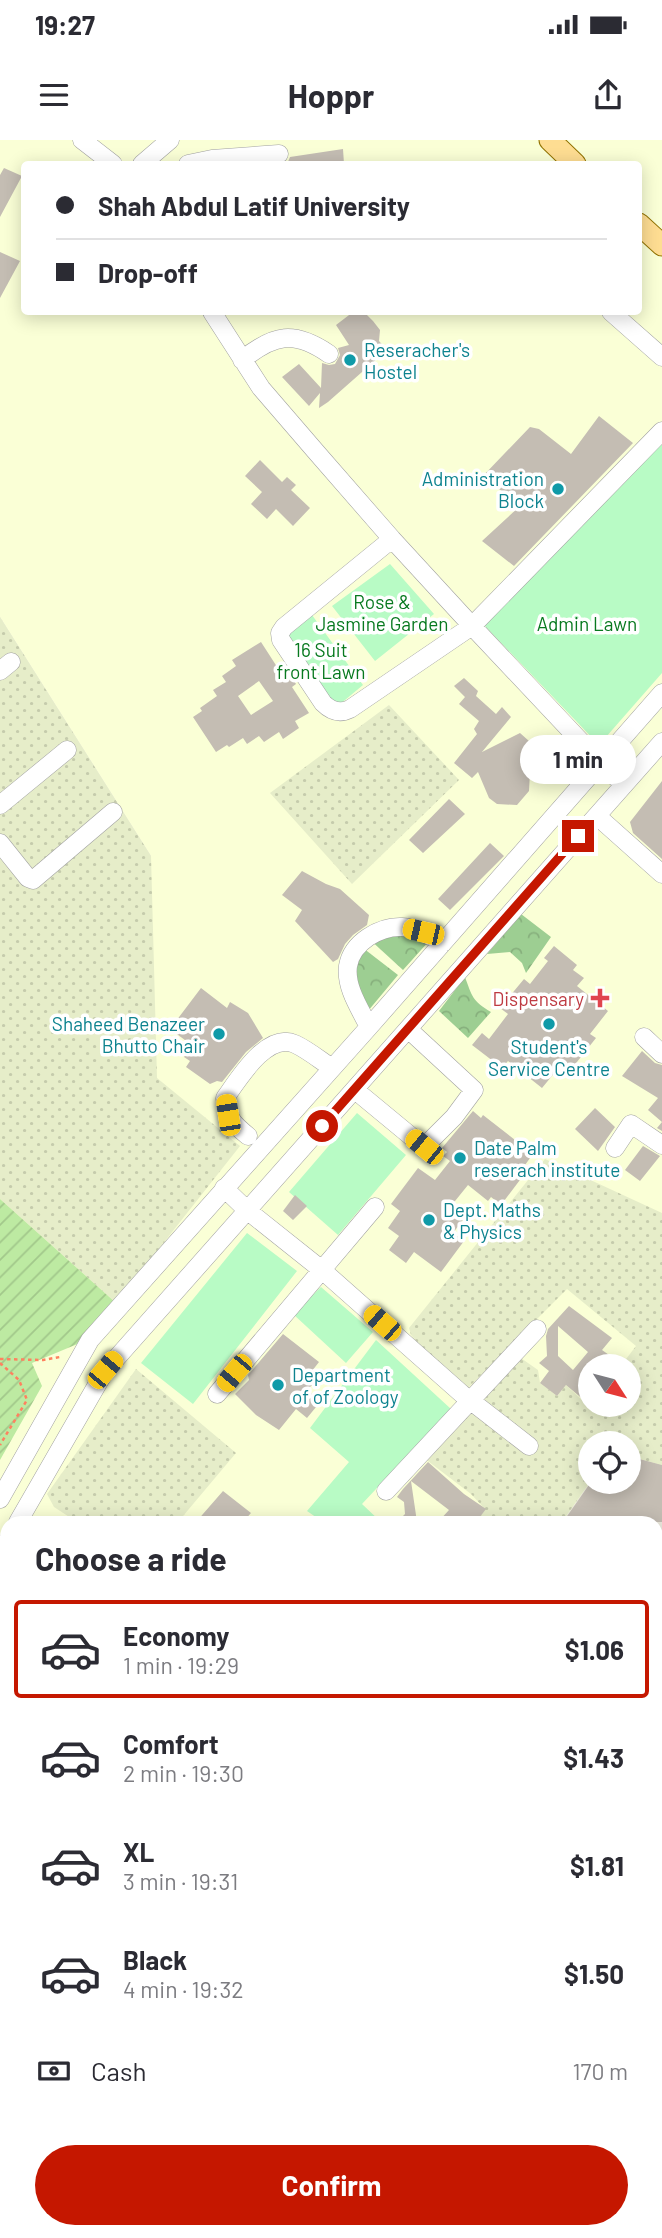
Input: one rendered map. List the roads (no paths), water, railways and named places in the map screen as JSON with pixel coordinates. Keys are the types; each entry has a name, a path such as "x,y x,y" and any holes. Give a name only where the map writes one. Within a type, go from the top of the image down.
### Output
{"main road":[{"path":"551,140 572,161"},
{"path":"642,227 662,245"}],"street":[{"path":"82,140 109,161"},
{"path":"146,161 170,140"},
{"path":"202,161 278,154"},
{"path":"214,315 261,388 392,539 624,785"},
{"path":"614,315 662,357"},
{"path":"242,360 267,341 283,338 299,338 329,354"},
{"path":"392,539 306,608 280,633 281,640 323,704 337,712 350,709 472,626 662,431"},
{"path":"20,1516 0,1498 90,1340 662,693"},
{"path":"22,1516 105,1370 662,742"},
{"path":"0,805 67,750"},
{"path":"0,843 28,878 33,880 113,813"},
{"path":"597,816 662,874"},
{"path":"369,1027 350,986 348,965 359,945 378,932 402,927 423,932 443,943"},
{"path":"355,1090 424,1147 454,1116 474,1090 408,1029"},
{"path":"643,1037 662,1054"},
{"path":"248,1136 228,1115 225,1098 259,1054 277,1042 286,1041 294,1043 332,1068"},
{"path":"615,1148 631,1124 662,1145"},
{"path":"224,1188 471,1401 529,1446"},
{"path":"217,1394 375,1208"},
{"path":"386,1491 537,1329"}],"place":[{"name":"Reseracher's Hostel","path":"350,360"},
{"name":"Administration Block","path":"558,489"},
{"name":"Dispensary","path":"600,998"},
{"name":"Student's Service Centre","path":"549,1024"},
{"name":"Shaheed Benazeer Bhutto Chair","path":"219,1034"},
{"name":"Date Palm reserach institute","path":"460,1158"},
{"name":"Dept. Maths & Physics","path":"429,1220"},
{"name":"Department of of Zoology","path":"278,1385"}],"park label":[{"name":"Rose & Jasmine Garden","path":"382,612"},
{"name":"Admin Lawn","path":"587,623"},
{"name":"16 Suit front Lawn","path":"321,660"}]}
